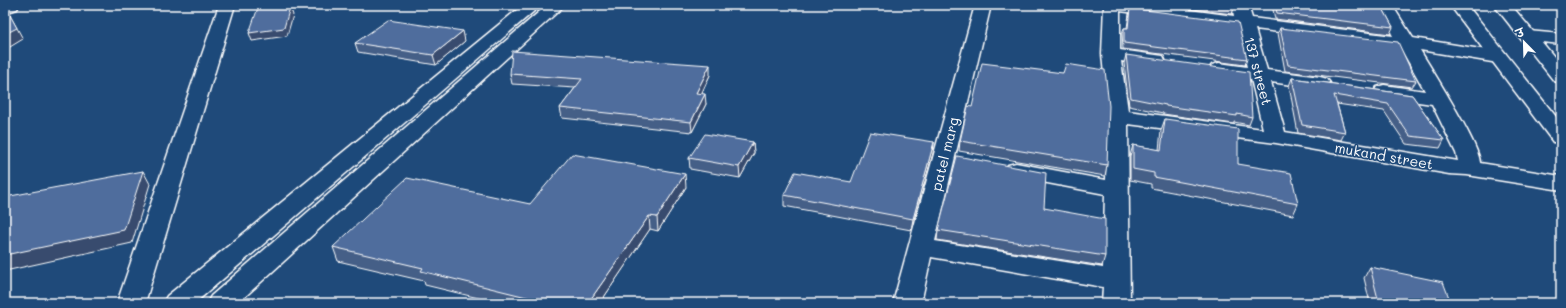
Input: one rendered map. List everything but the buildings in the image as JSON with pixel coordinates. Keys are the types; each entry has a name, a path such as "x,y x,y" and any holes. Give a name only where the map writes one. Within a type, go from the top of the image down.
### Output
{"street":[{"path":"5,8 11,5"},
{"path":"131,303 228,5"},
{"path":"177,303 533,5"},
{"path":"221,303 557,5"},
{"name":"patel marg","path":"907,303 983,5"},
{"path":"921,247 1117,292 1116,189 1118,116 1111,54 1112,5 1243,14 1498,57"},
{"path":"1384,5 1440,99 1467,153 1469,162 1467,168"},
{"path":"1458,5 1561,137"},
{"path":"1502,5 1561,77"},
{"name":"137 street","path":"1243,14 1276,137"},
{"path":"1528,36 1561,39"},
{"path":"1111,54 1173,63"},
{"path":"1205,67 1338,85"},
{"path":"1370,89 1440,99"},
{"name":"mukand street","path":"1118,116 1276,137 1449,167 1467,168 1561,183"},
{"path":"944,156 967,160"},
{"path":"999,166 1116,189"}]}
